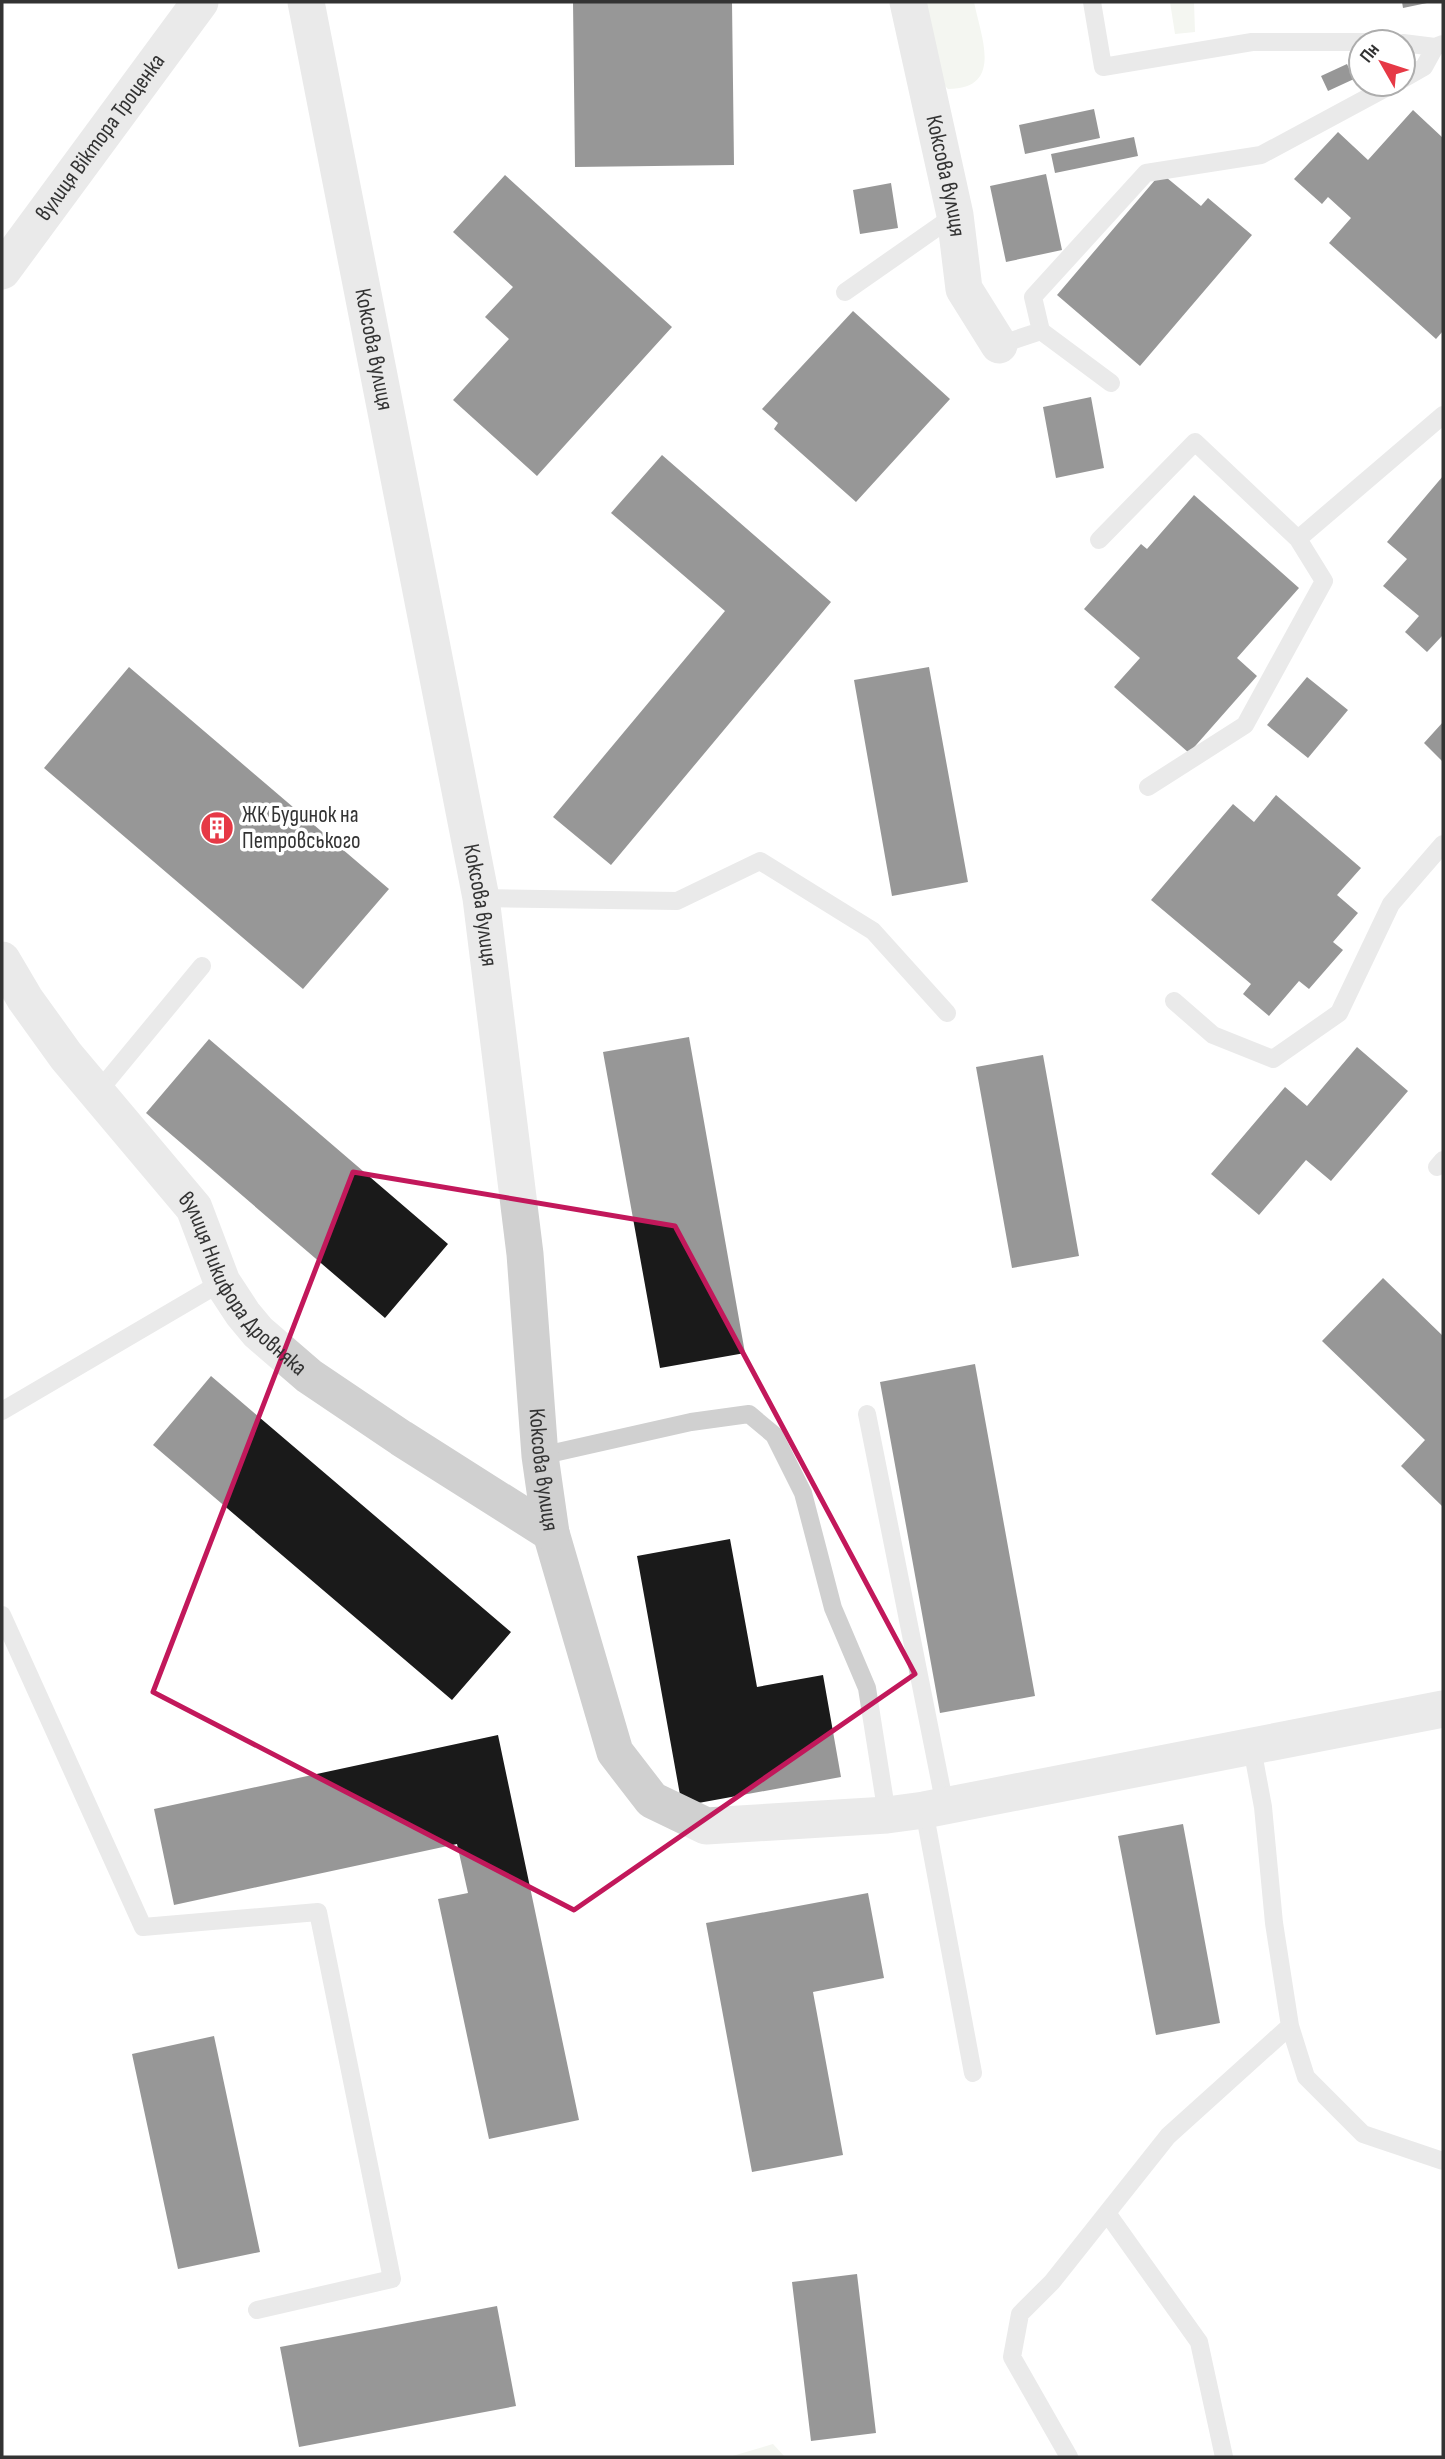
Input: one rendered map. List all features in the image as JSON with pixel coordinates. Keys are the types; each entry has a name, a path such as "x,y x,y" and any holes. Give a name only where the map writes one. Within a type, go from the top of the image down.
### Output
{"street":[{"name":"вулиця Віктора Троценка","path":"2,271 200,2"},
{"name":"Коксова вулиця","path":"306,2 481,898 525,1254 540,1456 551,1533 615,1752 652,1800 706,1826 887,1815"},
{"name":"Коксова вулиця","path":"908,2 955,215 964,289 999,345"},
{"name":"вулиця Никифора Дровняка","path":"2,960 25,999 65,1055 194,1208 222,1282 258,1332 309,1376 551,1533"},
{"path":"887,1815 1252,1748 1443,1709"}],"lane":[{"path":"1092,2 1103,67 1252,42 1347,42"},
{"path":"1417,44 1439,46"},
{"path":"1417,71 1424,67 1439,46"},
{"path":"1111,383 1041,331 1033,297 1146,173 1261,155 1367,98"},
{"path":"845,292 955,215"},
{"path":"999,345 1041,331"},
{"path":"1298,539 1443,415"},
{"path":"1099,540 1195,442 1298,539 1324,581 1245,725 1148,787"},
{"path":"1174,1001 1213,1035 1273,1059 1339,1013 1391,905 1443,844"},
{"path":"481,898 677,901 760,861 873,931 947,1013"},
{"path":"97,1093 202,966"},
{"path":"2,1412 222,1282"},
{"path":"540,1456 691,1422 749,1414 774,1435 803,1493 833,1608 867,1688 887,1815"},
{"path":"867,1414 934,1808 973,2073"},
{"path":"2,1615 143,1927 318,1912 392,2279 257,2311"},
{"path":"1252,1748 1263,1807 1274,1923 1290,2026 1306,2077 1363,2134 1443,2161"},
{"path":"1069,2457 1012,2357 1020,2314 1052,2282 1168,2136 1290,2026"},
{"path":"1107,2213 1199,2342 1224,2457"}],"highlighted area":[{"path":"353,1172 675,1226 915,1674 574,1910 153,1692"}],"shaded area":[{"path":"923,2 974,2 985,59 983,71 977,80 965,87 948,89 938,79"},
{"path":"1170,2 1194,2 1195,32 1175,34"},
{"path":"773,2444 785,2457 729,2457"}],"building":[{"path":"573,2 732,2 734,165 575,167"},
{"path":"1402,2 1427,2 1427,3 1403,8"},
{"path":"1347,64 1347,82 1328,91 1321,76"},
{"path":"1094,109 1100,138 1025,154 1019,125"},
{"path":"1413,110 1443,138 1443,331 1436,339 1329,243 1351,218 1328,197 1322,204 1294,179 1338,132 1368,160"},
{"path":"1134,137 1138,156 1055,173 1051,154"},
{"path":"1161,173 1201,206 1208,198 1252,235 1140,366 1057,295"},
{"path":"1046,174 1062,250 1006,262 990,186"},
{"path":"505,175 672,327 537,476 453,400 509,339 485,317 513,287 453,232"},
{"path":"891,183 898,228 860,234 853,190"},
{"path":"853,311 950,399 856,502 774,429 778,423 762,409"},
{"path":"1091,397 1104,468 1056,478 1043,407"},
{"path":"662,455 831,602 611,865 553,817 725,611 611,513"},
{"path":"1443,476 1443,637 1427,652 1405,632 1419,616 1383,586 1407,559 1387,542"},
{"path":"1194,495 1299,588 1237,658 1257,676 1189,753 1114,687 1140,658 1084,609 1141,544 1147,549"},
{"name":"ЖК Будинок на Петровського","path":"129,667 389,889 303,989 44,768"},
{"path":"929,667 968,882 892,896 854,680"},
{"path":"1307,677 1348,710 1308,758 1267,725"},
{"path":"1443,722 1443,762 1424,743"},
{"path":"1276,795 1361,868 1337,895 1358,913 1333,942 1343,950 1309,989 1299,981 1269,1016 1243,994 1251,984 1151,900 1233,804 1254,822"},
{"path":"689,1037 745,1353 660,1368 603,1052"},
{"path":"209,1039 448,1244 385,1318 146,1113"},
{"path":"1357,1047 1408,1091 1331,1181 1306,1160 1259,1215 1211,1174 1285,1087 1307,1106"},
{"path":"1043,1055 1079,1256 1012,1268 976,1067"},
{"path":"1383,1278 1443,1336 1443,1507 1401,1466 1425,1440 1322,1341"},
{"path":"975,1364 1035,1696 940,1713 880,1382"},
{"path":"211,1376 511,1632 452,1700 153,1445"},
{"path":"730,1539 757,1687 823,1675 841,1777 682,1806 637,1556"},
{"path":"498,1735 579,2120 489,2139 438,1899 468,1893 457,1844 174,1905 154,1809"},
{"path":"1183,1824 1220,2023 1156,2035 1118,1836"},
{"path":"868,1893 884,1978 813,1992 843,2155 752,2172 706,1923"},
{"path":"214,2036 260,2252 178,2269 132,2054"},
{"path":"857,2274 876,2433 811,2441 792,2282"},
{"path":"497,2306 516,2406 299,2447 280,2347"}],"place":[{"name":"ЖК Будинок на Петровського","path":"217,828"}]}
